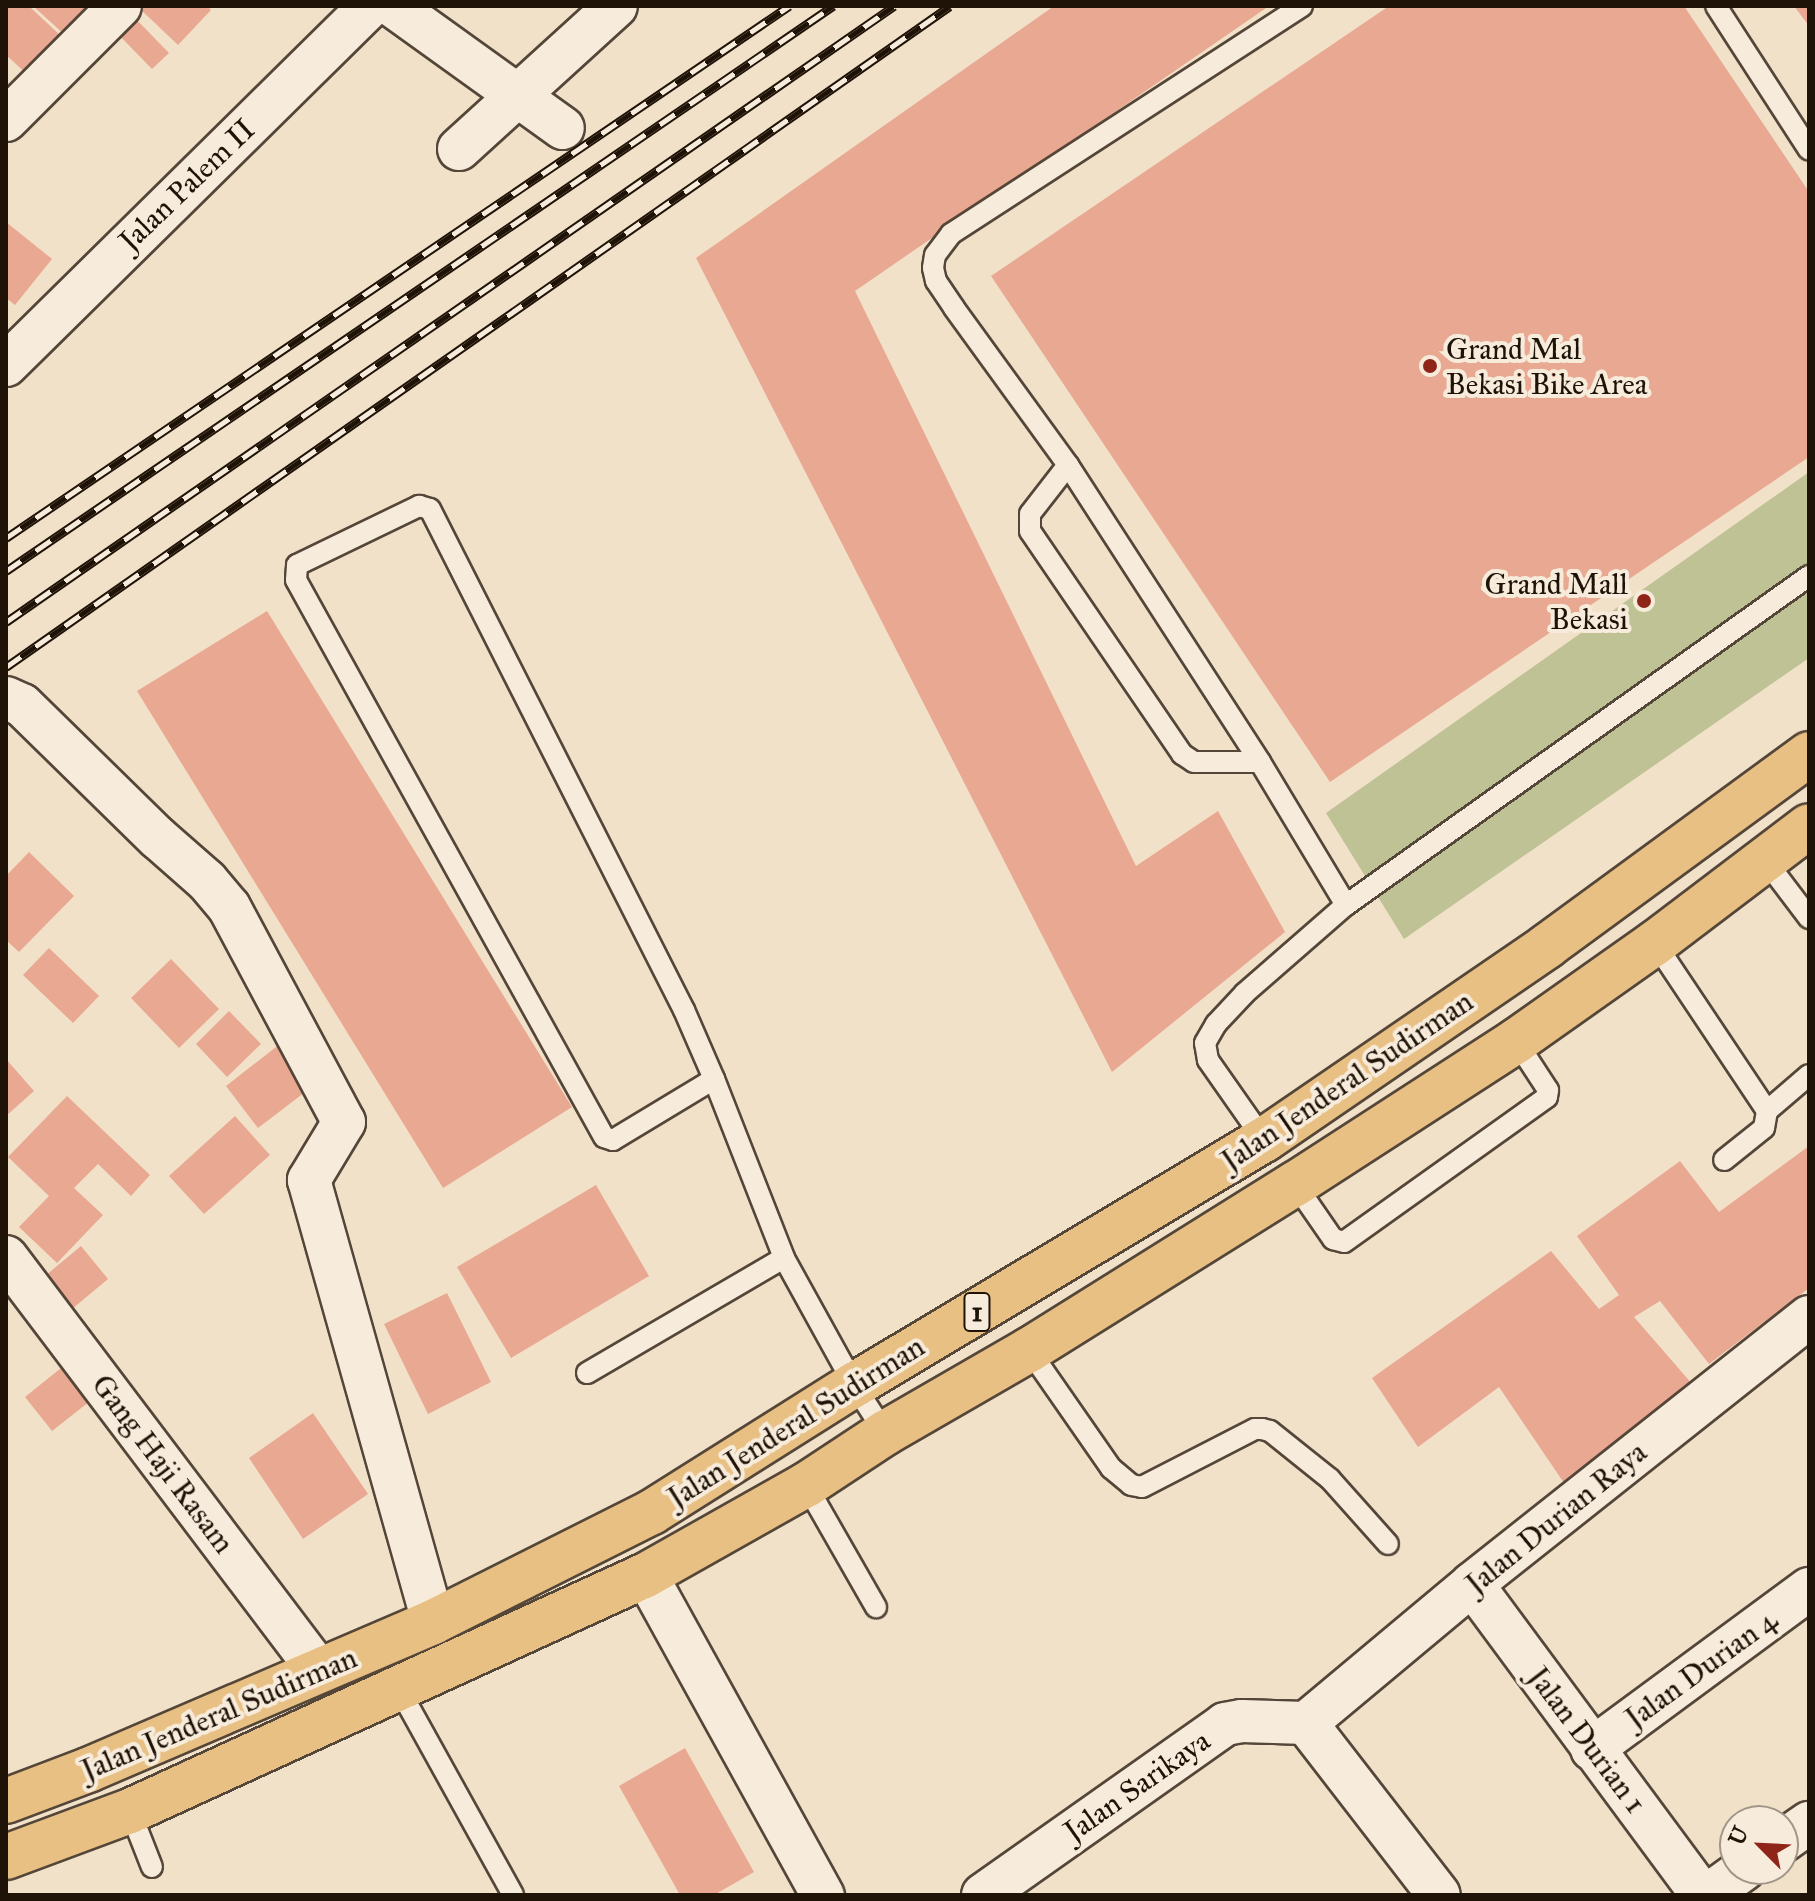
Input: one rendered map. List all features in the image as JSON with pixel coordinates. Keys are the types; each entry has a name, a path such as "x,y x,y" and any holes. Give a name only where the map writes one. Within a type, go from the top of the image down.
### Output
{"highway":[{"name":"Jalan Jenderal Sudirman","path":"10,1800 88,1770 433,1622 652,1512 854,1385 1264,1140 1547,946 1809,754"},
{"name":"Jalan Jenderal Sudirman","path":"6,1857 117,1816 646,1575 806,1485 885,1433 1029,1350 1295,1184 1516,1041 1655,943 1809,826"},
{"path":"1264,1140 1295,1184"}],"street":[{"path":"6,120 120,6"},
{"name":"Jalan Palem II","path":"6,365 370,6"},
{"path":"393,6 563,128"},
{"path":"459,149 616,6"},
{"path":"6,698 22,705 158,838 207,881 229,907 344,1122 309,1180 433,1622"},
{"name":"Gang Haji Rasam","path":"6,1257 319,1671"},
{"name":"Jalan Durian Raya","path":"1306,1723 1472,1584 1808,1320"},
{"path":"646,1575 823,1895"},
{"name":"Jalan Durian 1","path":"1472,1584 1592,1749 1705,1895"},
{"name":"Jalan Durian 4","path":"1592,1749 1809,1589"},
{"name":"Jalan Sarikaya","path":"983,1895 1225,1724 1242,1721 1306,1723"},
{"path":"1306,1723 1439,1895"}],"lane":[{"path":"1302,6 951,234 935,255 936,281 1068,465 1260,762 1346,905"},
{"path":"1716,6 1809,150"},
{"path":"1068,465 1030,514 1030,531 1182,754 1194,762 1260,762"},
{"path":"714,1079 613,1140 604,1137 296,580 297,565 419,506 430,509 684,1010 714,1079 784,1258 854,1385 885,1433"},
{"path":"1264,1140 1208,1060 1205,1043 1216,1024 1245,993 1346,905 1809,576"},
{"path":"1765,860 1809,918"},
{"path":"1655,943 1767,1111"},
{"path":"1295,1184 1333,1239 1344,1242 1547,1097 1548,1090 1516,1041"},
{"path":"1724,1160 1764,1128 1767,1111 1809,1075"},
{"path":"587,1373 784,1258"},
{"path":"1029,1350 1111,1468 1131,1485 1142,1487 1255,1429 1270,1431 1330,1479 1388,1544"},
{"path":"806,1485 876,1607"},
{"path":"399,1689 513,1895"},
{"path":"117,1816 152,1867"}],"green space":[{"path":"1809,472 1809,658 1404,939 1326,813"}],"building":[{"path":"6,6 29,6 62,37 28,75 6,55"},
{"path":"33,6 93,6 66,36"},
{"path":"137,6 207,6 211,10 178,45"},
{"path":"1054,6 1269,6 855,291 1136,866 1218,811 1285,932 1112,1072 696,258"},
{"name":"Grand Mal Bekasi Bike Area","path":"1389,6 1684,6 1809,192 1809,457 1330,782 991,276"},
{"path":"1794,6 1809,6 1809,26"},
{"path":"130,13 169,53 152,69 114,30"},
{"path":"6,222 52,259 15,305 6,298"},
{"path":"267,611 572,1107 443,1188 137,691"},
{"path":"29,852 74,896 19,952 6,940 6,876"},
{"path":"49,948 99,996 73,1023 23,975"},
{"path":"171,959 219,1009 179,1048 131,998"},
{"path":"229,1011 261,1044 227,1077 196,1044"},
{"path":"285,1040 317,1083 258,1128 226,1086"},
{"path":"6,1059 34,1091 6,1116"},
{"path":"67,1096 150,1175 131,1196 98,1164 74,1188 103,1215 57,1263 19,1227 49,1196 8,1157"},
{"path":"235,1116 270,1155 204,1214 169,1176"},
{"path":"1809,1146 1809,1288 1709,1364 1660,1301 1634,1317 1693,1385 1564,1483 1499,1387 1418,1447 1372,1378 1551,1251 1599,1309 1619,1295 1577,1236 1680,1161 1719,1212"},
{"path":"596,1185 649,1276 511,1358 457,1267"},
{"path":"81,1246 108,1279 66,1314 39,1281"},
{"path":"447,1293 491,1382 428,1414 384,1324"},
{"path":"66,1364 94,1398 52,1431 25,1397"},
{"path":"313,1413 368,1494 303,1539 249,1458"},
{"path":"685,1748 754,1872 714,1895 680,1895 619,1786"}],"railway":[{"path":"6,538 789,6"},
{"path":"6,571 833,6"},
{"path":"6,622 894,6"},
{"path":"6,667 950,6"}],"place":[{"name":"Grand Mal Bekasi Bike Area","path":"1430,366"},
{"name":"Grand Mall Bekasi","path":"1644,601"}]}
